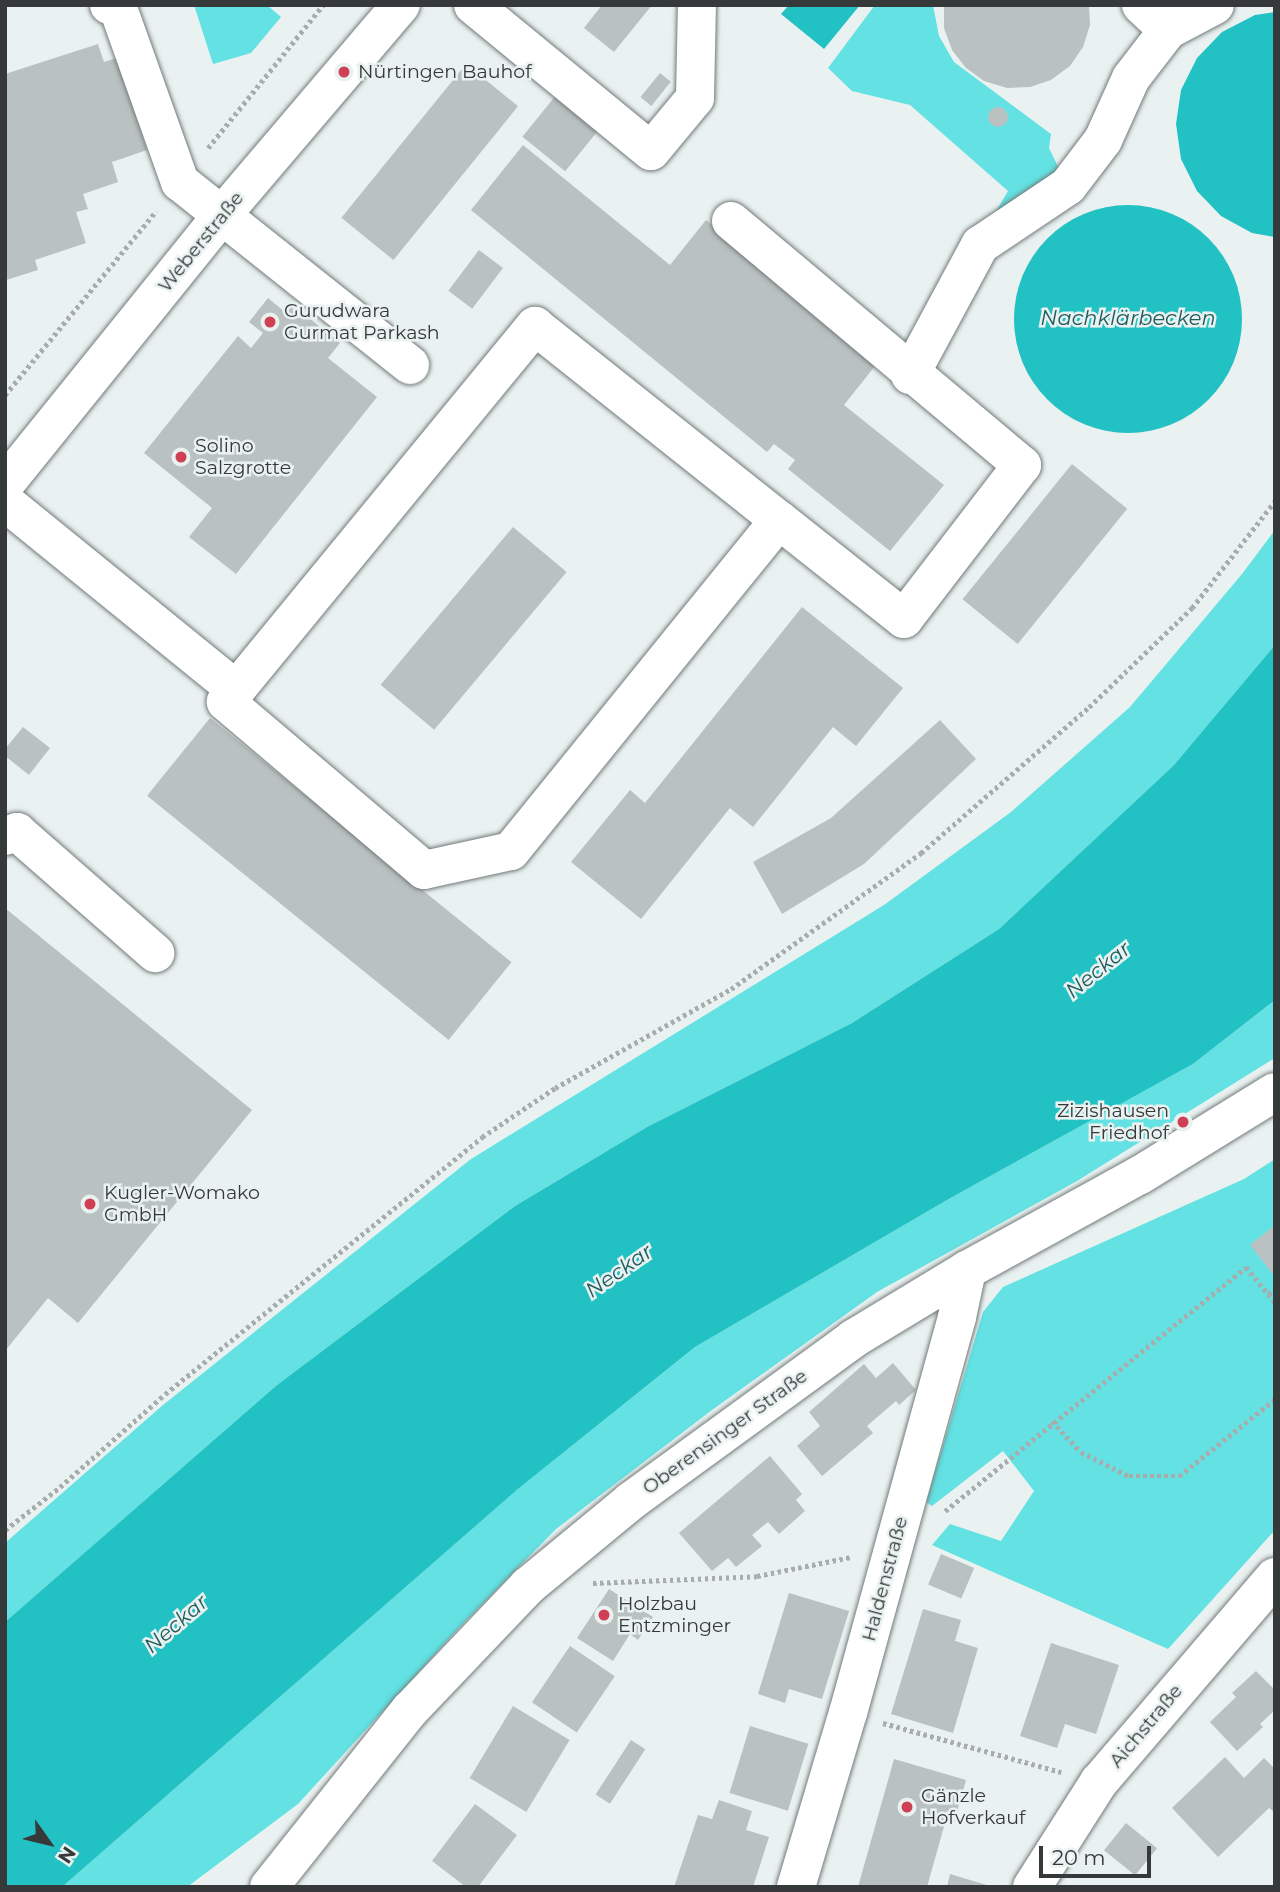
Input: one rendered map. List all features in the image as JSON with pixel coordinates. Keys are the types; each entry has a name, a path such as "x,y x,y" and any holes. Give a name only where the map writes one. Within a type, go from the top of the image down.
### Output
{"street":[{"path":"109,5 118,8 180,182 410,365"},
{"name":"Weberstraße","path":"5,484 222,215 401,5"},
{"path":"473,5 651,151 695,98 697,5"},
{"path":"911,375 980,246 1068,186 1103,140 1155,18 1215,5"},
{"path":"730,221 911,375 1022,465 904,619 535,326 226,702 424,870 511,851 779,520"},
{"path":"5,502 236,690"},
{"path":"5,836 17,832 155,953"},
{"name":"Oberensinger Straße","path":"269,1887 410,1710 528,1586 631,1501 853,1339 967,1270 1140,1175 1275,1092"},
{"name":"Haldenstraße","path":"796,1887 848,1713 967,1270"},
{"name":"Aichstraße","path":"1032,1887 1099,1782 1275,1577"}],"path":[{"path":"5,1530 60,1487 165,1394 482,1137 555,1088 731,989 921,853 1089,707 1192,608 1275,501"},
{"path":"944,1512 1052,1421 1246,1267 1275,1302"},
{"path":"1268,1294 1275,1289"},
{"path":"1052,1421 1081,1452 1129,1476 1180,1476 1275,1399"},
{"path":"528,1586 757,1576 844,1557 891,1556"},
{"path":"848,1713 1099,1782"}],"shaded area":[{"path":"194,5 267,5 281,17 251,53 213,64"},
{"path":"875,5 933,5 939,36 954,62 1051,134 1049,148 1064,179 989,223 1008,191 910,105 852,91 828,68"},
{"path":"1275,530 1275,645 1174,765 999,929 852,1023 647,1127 515,1206 277,1385 5,1622 5,1543 163,1405 471,1159 884,905 1011,812 1130,707 1242,574"},
{"path":"1275,1000 1275,1058 1077,1181 877,1292 712,1410 556,1529 459,1628 298,1804 187,1887 62,1887 518,1489 695,1347 947,1200 1193,1064"},
{"path":"1275,1159 1275,1530 1168,1649 932,1545 950,1524 1001,1541 1034,1491 1003,1451 932,1506 926,1502 983,1312 1003,1287 1244,1179"}],"water":[{"path":"789,5 860,5 824,49 781,14"},
{"path":"1275,12 1275,237 1252,233 1221,216 1197,191 1181,159 1176,124 1181,90 1197,58 1222,32 1255,15"},
{"name":"Nachklärbecken","path":"1117,205 1139,205 1182,218 1209,238 1229,265 1240,297 1240,341 1229,373 1209,400 1182,420 1161,428 1139,433 1117,433 1074,420 1047,400 1027,373 1019,352 1014,330 1014,308 1027,265 1047,238 1074,218 1095,210"},
{"name":"Neckar","path":"1275,645 1275,1000 1193,1064 947,1200 695,1347 518,1489 62,1887 5,1887 5,1622 277,1385 515,1206 647,1127 852,1023 999,929 1174,765"}],"building":[{"path":"602,5 652,5 614,52 584,28"},
{"path":"944,5 1089,5 1090,25 1083,47 1070,66 1051,80 1030,87 1007,88 984,81 966,68 952,50 944,28"},
{"path":"98,44 104,62 117,58 147,150 112,162 118,182 83,194 88,209 76,212 86,243 35,260 38,270 6,280 5,74"},
{"path":"466,64 518,106 393,260 341,218"},
{"path":"660,73 671,82 651,106 640,97"},
{"path":"557,94 600,129 565,171 522,137"},
{"path":"998,107 1005,110 1008,117 1005,124 998,127 991,124 988,117 991,110"},
{"path":"523,145 670,265 706,220 879,361 844,405 944,485 890,551 788,469 795,460 774,444 767,452 471,210"},
{"path":"479,250 503,268 472,309 448,291"},
{"path":"268,298 286,313 293,305 340,343 328,358 377,397 236,574 189,537 212,508 144,453 238,336 251,348 263,333 249,322"},
{"path":"1072,464 1127,509 1018,644 962,599"},
{"path":"513,527 567,572 434,730 381,685"},
{"path":"802,607 903,688 856,746 833,727 753,827 730,808 641,919 571,862 630,790 645,803"},
{"path":"210,718 512,962 449,1040 147,796"},
{"path":"940,720 976,759 864,864 782,914 753,862 831,818"},
{"path":"23,727 50,748 29,775 5,756 5,749"},
{"name":"Kugler-Womako GmbH","path":"5,908 252,1110 78,1323 48,1298 5,1351"},
{"path":"1275,1225 1275,1277 1250,1245"},
{"path":"893,1363 916,1390 899,1405 896,1401 867,1426 873,1433 822,1476 797,1446 820,1426 809,1412 864,1364 876,1378"},
{"path":"770,1456 802,1494 796,1500 805,1511 779,1534 768,1522 752,1535 762,1546 736,1567 728,1558 712,1571 679,1533"},
{"path":"941,1554 974,1568 961,1598 928,1584"},
{"path":"609,1589 653,1617 638,1640 630,1634 613,1661 577,1638"},
{"path":"789,1593 849,1611 822,1699 789,1689 785,1703 758,1694"},
{"path":"923,1609 961,1620 955,1641 978,1648 953,1733 891,1714"},
{"path":"1051,1643 1119,1665 1096,1734 1065,1724 1057,1748 1020,1736"},
{"path":"570,1646 615,1676 577,1733 532,1702"},
{"path":"1256,1671 1275,1690 1275,1710 1260,1724 1263,1727 1237,1751 1210,1722 1236,1697 1232,1693"},
{"path":"513,1706 570,1740 526,1812 470,1778"},
{"path":"750,1726 808,1744 788,1811 730,1793"},
{"path":"631,1740 645,1749 610,1804 596,1795"},
{"path":"1225,1757 1244,1778 1264,1758 1275,1769 1275,1813 1269,1808 1218,1857 1172,1808"},
{"path":"894,1759 966,1780 953,1826 945,1823 927,1887 858,1887"},
{"path":"719,1800 752,1811 746,1830 769,1837 753,1887 674,1887 698,1815 712,1819"},
{"path":"475,1804 517,1835 478,1887 466,1887 432,1861"},
{"path":"1126,1823 1157,1848 1135,1875 1104,1850"},
{"path":"950,1874 990,1886 990,1887 947,1887"}],"place":[{"name":"Nürtingen Bauhof","path":"344,72"},
{"name":"Gurudwara Gurmat Parkash","path":"270,322"},
{"name":"Solino Salzgrotte","path":"181,457"},
{"name":"Zizishausen Friedhof","path":"1183,1122"},
{"name":"Kugler-Womako GmbH","path":"90,1204"},
{"name":"Holzbau Entzminger","path":"604,1615"},
{"name":"Gänzle Hofverkauf","path":"907,1807"}]}
